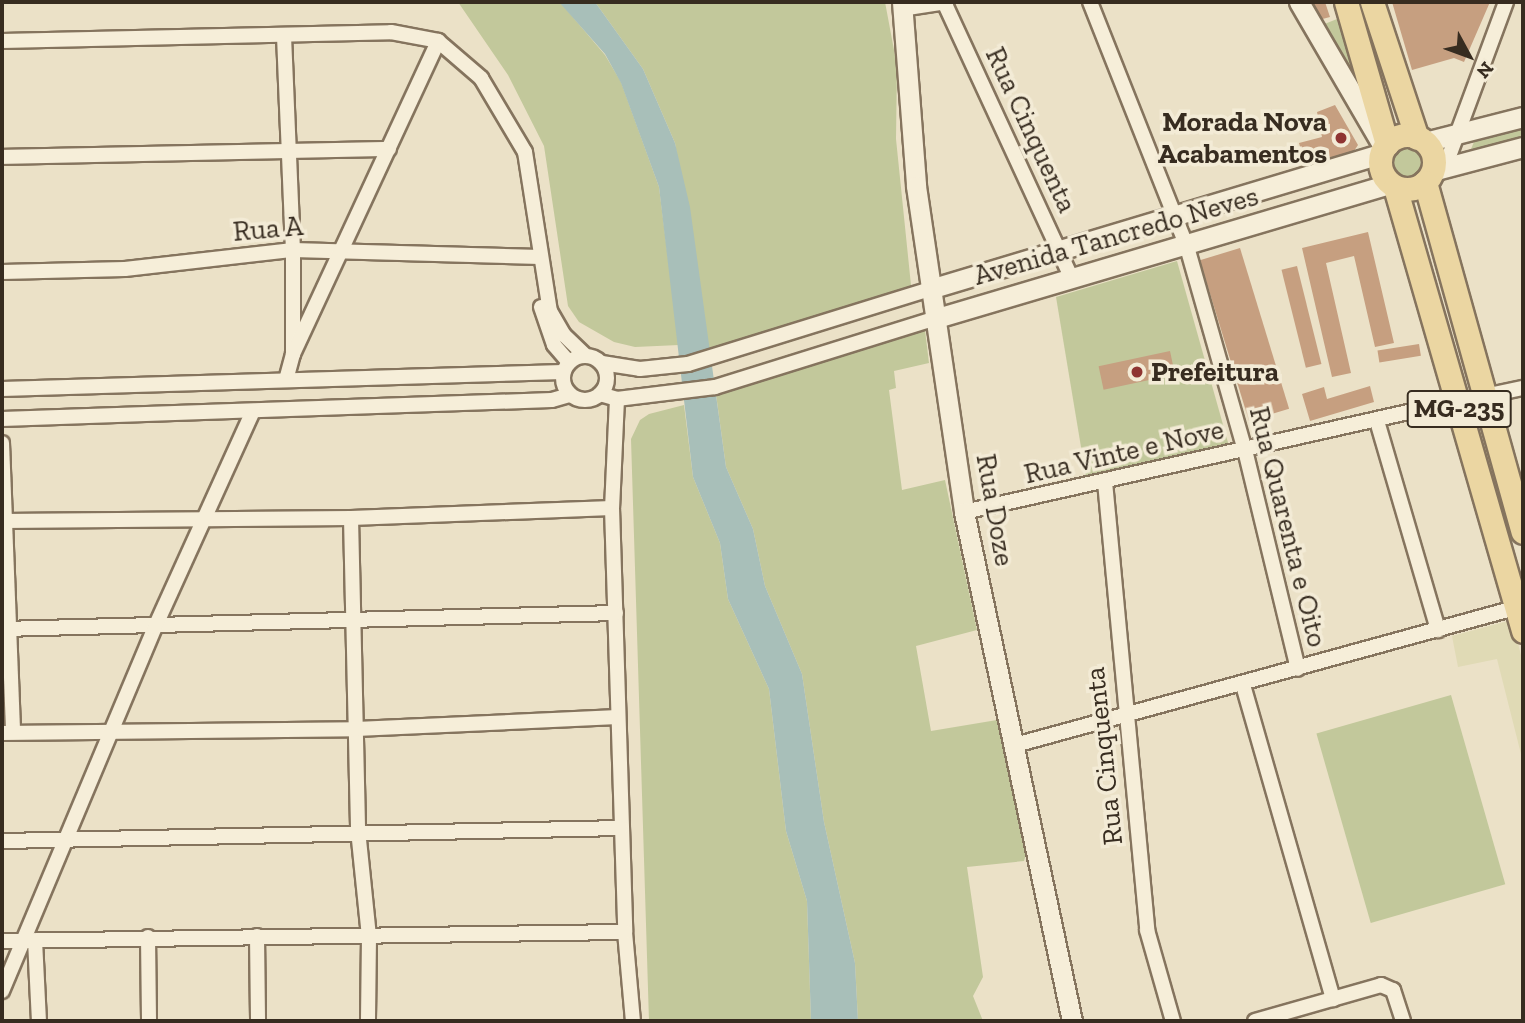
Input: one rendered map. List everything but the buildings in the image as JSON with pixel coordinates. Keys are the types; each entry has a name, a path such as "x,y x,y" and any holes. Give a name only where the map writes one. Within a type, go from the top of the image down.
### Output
{"main road":[{"path":"1346,2 1359,90 1384,149 1380,170 1392,185 1412,188 1434,173 1433,156 1421,140 1372,2"},
{"path":"1384,149 1399,136 1421,140"},
{"name":"MG-235","path":"1434,173 1485,396 1523,533"},
{"name":"MG-235","path":"1392,185 1520,607 1523,631"}],"street":[{"path":"901,6 945,2"},
{"name":"Rua Cinquenta","path":"945,2 1072,279"},
{"name":"Rua Quarenta e Oito","path":"1090,2 1177,215 1187,247 1245,450 1298,669"},
{"path":"1299,2 1359,90"},
{"path":"1434,173 1454,134 1506,2"},
{"name":"Rua Doze","path":"901,6 916,186 964,512 1072,1021"},
{"path":"2,41 391,32 438,41 481,78 507,116 525,152 545,321 566,367 570,395"},
{"path":"284,36 293,250 293,354"},
{"path":"287,377 293,354 438,41"},
{"path":"1421,140 1523,117"},
{"path":"1434,173 1523,147"},
{"path":"2,156 389,149"},
{"name":"Avenida Tancredo Neves","path":"930,289 1356,161 1384,149"},
{"path":"1356,161 1364,192"},
{"path":"1279,184 1286,216"},
{"name":"Avenida Tancredo Neves","path":"937,318 1392,185"},
{"name":"Rua A","path":"2,272 125,269 293,250 341,249 537,257"},
{"path":"537,257 550,311 564,335 585,355 602,363 640,369 688,364 930,289"},
{"path":"600,394 617,399 715,387 937,318"},
{"path":"2,389 566,367 585,355"},
{"path":"2,419 552,400 570,395 588,400 600,394 607,376 602,363"},
{"path":"1485,396 1523,388"},
{"path":"617,399 612,508 625,932 633,1021"},
{"name":"Rua Vinte e Nove","path":"964,512 1457,401"},
{"path":"2,991 29,940 110,732 253,411"},
{"path":"1377,421 1438,630"},
{"path":"2,443 7,733 356,729 618,717"},
{"name":"Rua Cinquenta","path":"1105,482 1124,716 1147,930 1172,1021"},
{"path":"4,521 351,518 612,508"},
{"path":"351,518 358,830 369,937 368,1021"},
{"path":"1015,745 1243,685 1520,607"},
{"path":"6,629 354,622 616,613"},
{"path":"1243,685 1333,999"},
{"path":"2,841 358,830 621,828"},
{"path":"2,941 625,932"},
{"path":"257,936 258,1021"},
{"path":"148,937 149,1021"},
{"path":"29,940 39,1021"},
{"path":"1255,1021 1381,985 1392,990 1403,1021"}],"shaded area":[{"path":"1512,620 1523,663 1523,762 1497,659 1458,667 1452,636"}],"green space":[{"path":"458,2 560,2 605,55 621,82 659,187 679,345 635,347 614,342 579,322 568,306 544,146 508,75"},
{"path":"595,2 885,2 897,66 896,139 912,295 709,352 675,143 643,69"},
{"path":"1337,19 1360,85 1360,89 1322,25"},
{"path":"1523,129 1523,142 1471,149 1474,142"},
{"path":"1403,146 1416,151 1421,164 1416,177 1403,182 1390,177 1385,164 1390,151"},
{"path":"1177,261 1229,446 1086,477 1056,297"},
{"path":"924,322 929,363 894,371 896,388 889,390 902,490 945,480 977,630 916,646 931,731 997,720 1028,848 1024,861 967,867 983,977 973,996 983,1021 858,1021 855,963 824,822 802,674 765,586 753,529 726,467 715,387"},
{"path":"684,405 693,477 720,543 728,599 769,689 786,831 807,901 811,1021 649,1021 631,439 640,420 649,414"},
{"path":"1451,695 1505,884 1371,923 1316,734"}],"water":[{"path":"559,2 595,2 643,69 675,143 690,207 726,467 753,529 765,586 802,674 824,822 855,963 858,1021 811,1021 807,901 786,831 769,689 728,599 720,543 693,477 659,187 621,83 605,54"}],"place":[{"name":"Morada Nova Acabamentos","path":"1341,138"},
{"name":"Prefeitura","path":"1137,372"}]}
